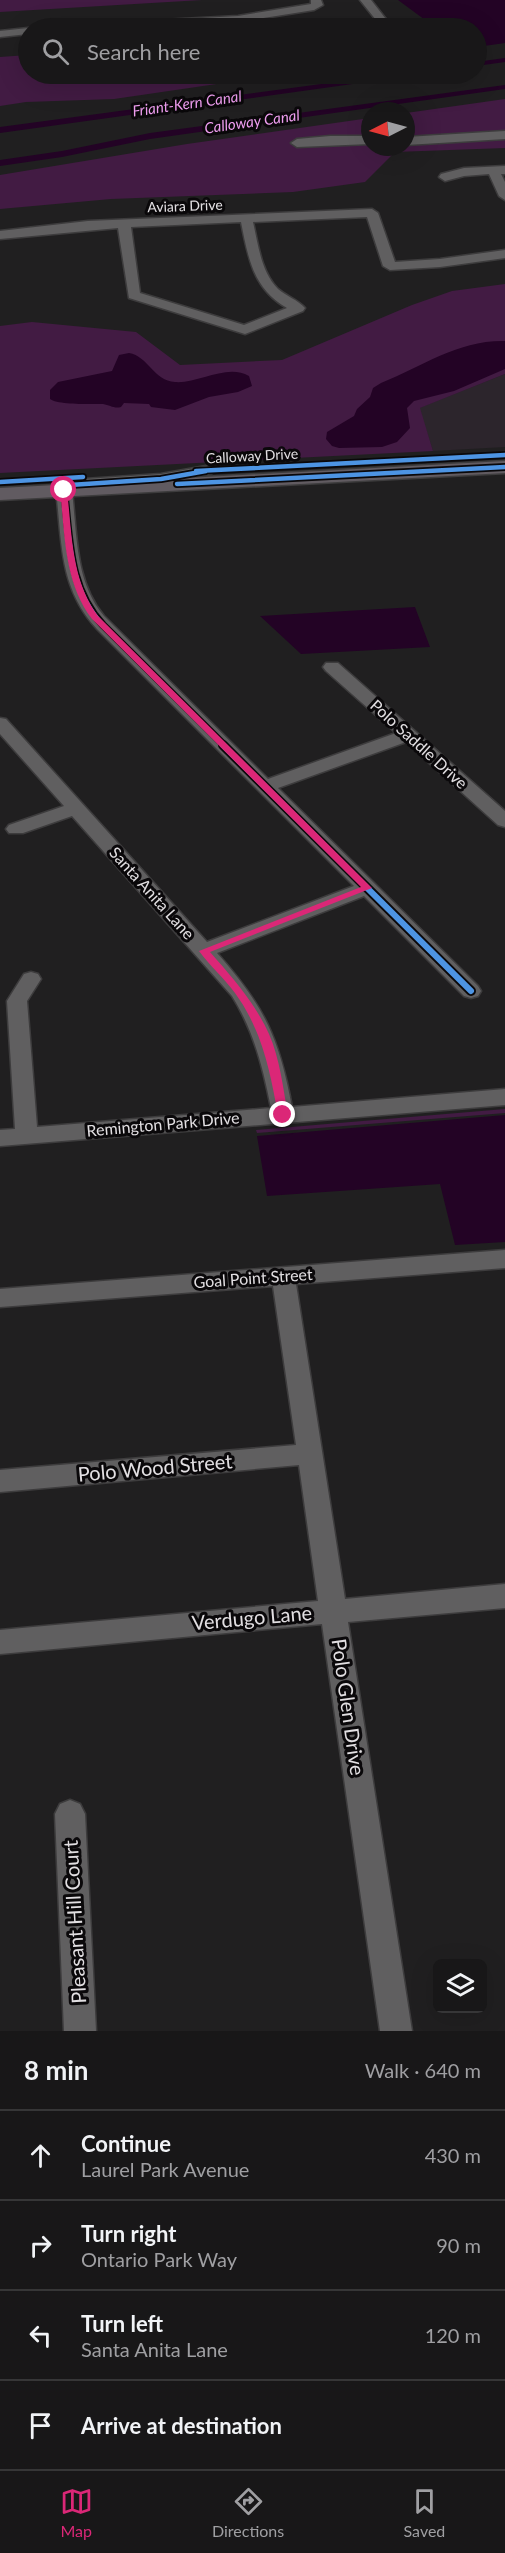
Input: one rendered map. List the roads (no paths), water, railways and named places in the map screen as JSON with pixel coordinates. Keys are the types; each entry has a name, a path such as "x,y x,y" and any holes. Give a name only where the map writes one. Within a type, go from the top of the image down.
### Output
{"main road":[{"name":"Calloway Drive","path":"0,482 505,455"},
{"name":"Calloway Drive","path":"0,494 505,467"}],"street":[{"path":"365,0 380,18"},
{"path":"243,18 317,2"},
{"path":"0,34 18,32"},
{"path":"415,140 505,135"},
{"path":"297,143 361,140"},
{"path":"445,177 464,172 500,171 505,196"},
{"name":"Aviara Drive","path":"0,235 124,223 372,213 390,266 440,263 505,254"},
{"path":"124,223 134,295 245,330 298,308 279,297 264,284 246,218"},
{"path":"206,471 161,479 70,485 64,490 74,576 86,605 103,626 471,991"},
{"name":"Polo Saddle Drive","path":"332,667 505,821"},
{"name":"Santa Anita Lane","path":"0,723 239,991 264,1034 274,1063 283,1115"},
{"path":"265,786 409,735"},
{"path":"16,829 76,808"},
{"path":"203,951 367,888"},
{"path":"26,1136 17,1001 31,979"},
{"name":"Remington Park Drive","path":"0,1138 505,1097"},
{"name":"Goal Point Street","path":"0,1298 505,1259"},
{"name":"Polo Glen Drive","path":"283,1276 396,2031"},
{"name":"Polo Wood Street","path":"0,1481 310,1454"},
{"name":"Verdugo Lane","path":"0,1642 505,1596"},
{"name":"Pleasant Hill Court","path":"70,1814 80,2031"}],"waterway":[{"name":"Friant-Kern Canal","path":"487,62 505,60"},
{"name":"Friant-Kern Canal","path":"0,130 337,84"},
{"name":"Calloway Canal","path":"0,163 62,154 150,136 505,87"}]}
